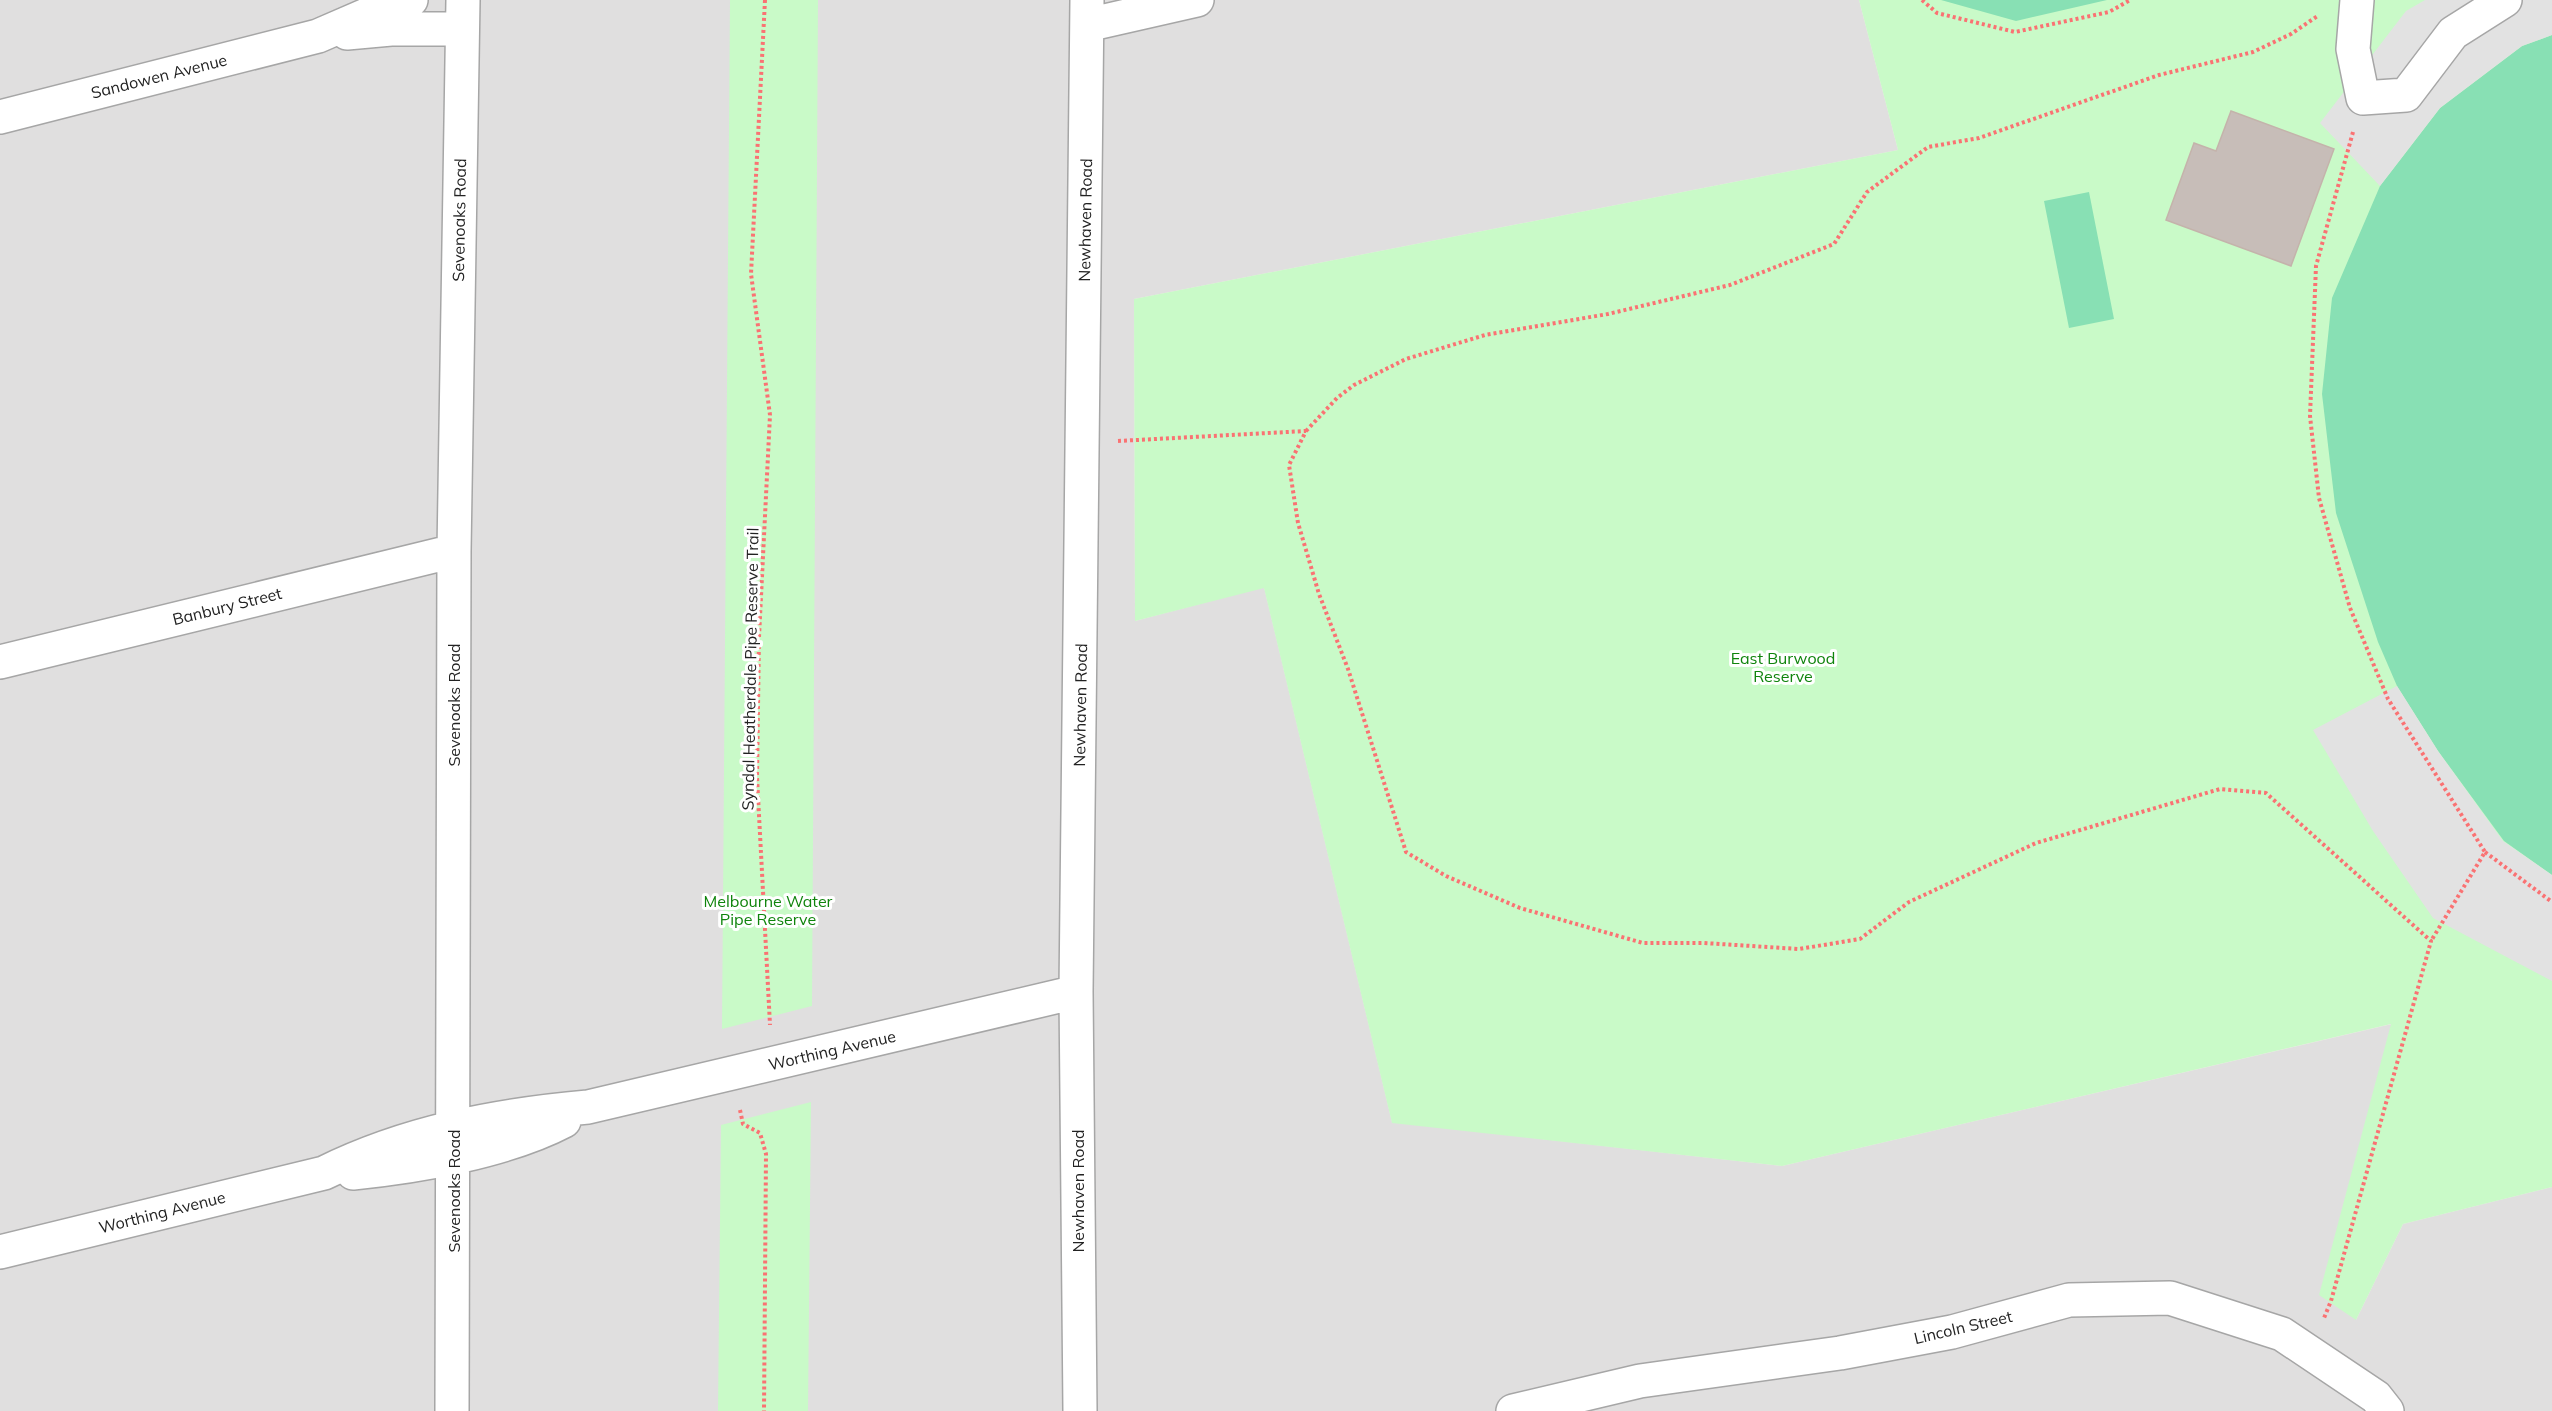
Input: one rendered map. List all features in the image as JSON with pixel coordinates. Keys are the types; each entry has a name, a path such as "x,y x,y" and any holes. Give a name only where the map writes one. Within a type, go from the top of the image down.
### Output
{"street":[{"name":"Sandowen Avenue","path":"318,36 387,6 411,0"},
{"path":"1087,13 1197,0"},
{"path":"2357,0 2353,49 2363,98 2406,95 2453,33 2505,0"},
{"name":"Newhaven Road","path":"1080,1411 1076,992 1087,13"},
{"name":"Sandowen Avenue","path":"0,117 318,36 391,29 462,15"},
{"name":"Sevenoaks Road","path":"452,1411 454,551 462,15"},
{"name":"Banbury Street","path":"0,662 454,551"},
{"name":"Worthing Avenue","path":"0,1252 324,1173 377,1171 546,1111 588,1107 1076,992"},
{"name":"Lincoln Street","path":"1513,1411 1640,1381 1840,1353 1952,1332 2069,1300 2170,1298 2282,1334 2376,1397 2386,1411"}],"path":[{"name":"Syndal Heatherdale Pipe Reserve Trail","path":"760,1028 771,1025 757,777 759,637 770,415 751,274 765,0"},
{"path":"1922,0 1937,13 2015,33 2109,12 2130,0"},
{"path":"2321,14 2291,33 2253,52 2159,75 1979,138 1928,147 1867,192 1834,244 1730,285 1608,314 1485,335 1406,359 1354,385 1337,398 1306,431 1289,465 1298,523 1319,594 1348,669 1406,852 1446,876 1521,908 1643,943 1704,943 1799,949 1860,939 1909,902 2036,843 2220,789 2266,793 2431,941"},
{"path":"2363,98 2316,266 2310,416 2319,498 2350,608 2388,699 2485,852 2552,902"},
{"path":"1083,443 1306,431"},
{"path":"2309,1352 2331,1301 2431,941 2485,852"},
{"path":"739,1071 743,1124 760,1133 765,1154 764,1411"}],"shaded area":[{"path":"0,0 1859,0 1898,150 1134,299 1135,621 1264,587 1392,1122 1782,1166 2392,1024 2356,1320 2403,1224 2552,1187 2552,1411 0,1411"},
{"path":"2425,0 2552,0 2552,35 2522,46 2440,108 2380,186 2320,123 2406,11"},
{"path":"2397,686 2438,751 2503,841 2552,875 2552,981 2433,918 2373,831 2313,730"}],"green space":[{"name":"Melbourne Water Pipe Reserve","path":"730,0 818,0 812,1006 722,1029"},
{"name":"East Burwood Reserve","path":"1859,0 2552,0 2552,1187 2403,1224 2356,1320 2319,1295 2391,1024 1782,1166 1392,1123 1264,588 1135,621 1134,299 1898,150"},
{"path":"1941,0 2107,0 2016,21"},
{"path":"2552,35 2552,875 2504,841 2438,751 2397,686 2378,642 2336,513 2322,394 2332,298 2380,186 2440,108 2522,46"},
{"path":"2089,192 2114,319 2069,328 2044,201"},
{"path":"811,1102 808,1411 718,1411 721,1125"}],"building":[{"path":"2231,111 2334,149 2291,266 2166,220 2194,143 2216,151"}]}
